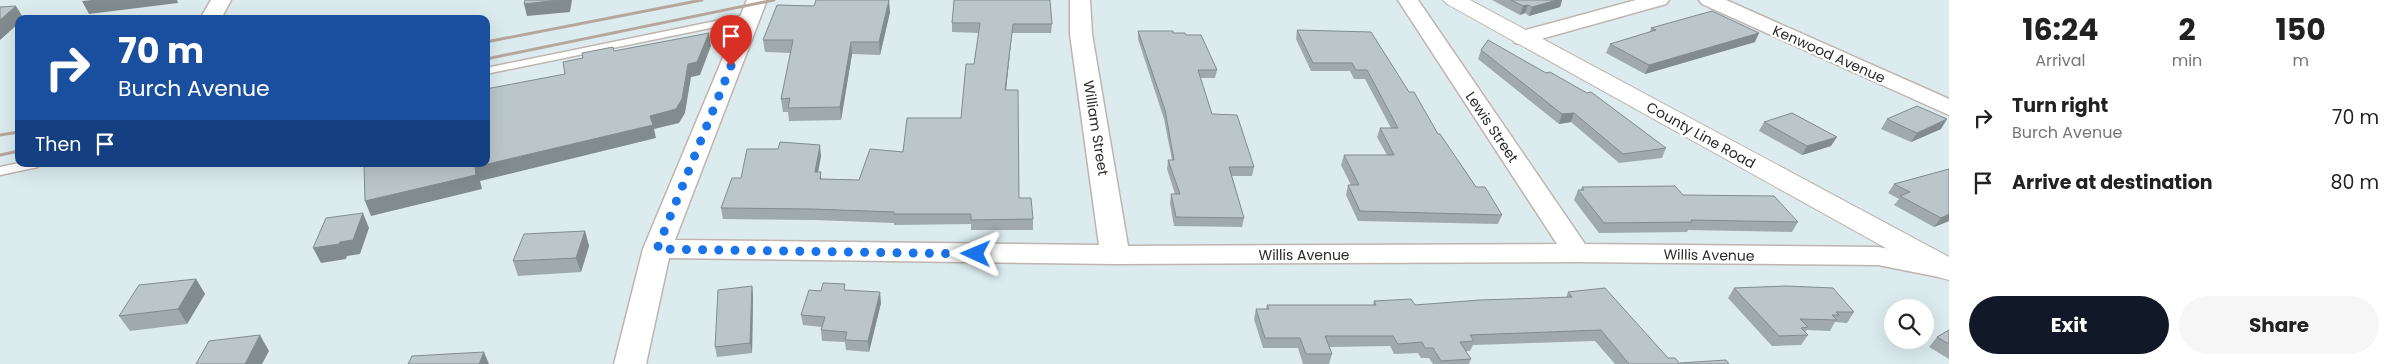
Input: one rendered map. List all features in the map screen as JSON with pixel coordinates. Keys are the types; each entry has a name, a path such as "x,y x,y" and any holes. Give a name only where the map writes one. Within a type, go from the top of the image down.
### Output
{"main road":[{"name":"County Line Road","path":"1454,0 1948,269"}],"street":[{"path":"212,15 221,0"},
{"name":"William Street","path":"1080,0 1081,34 1115,255"},
{"name":"Lewis Street","path":"1408,0 1577,253"},
{"path":"1523,38 1659,0"},
{"name":"Kenwood Avenue","path":"1709,0 1949,108"},
{"path":"630,364 657,249 754,9"},
{"name":"Willis Avenue","path":"657,249 1115,255 1577,253 1878,256 1948,269"}],"lane":[{"path":"490,70 754,9"},
{"path":"0,171 19,167"}],"building":[{"path":"525,0 559,0 524,4"},
{"path":"816,0 889,0 879,42 851,42 840,107 788,108 790,98 781,99 793,40 763,40 777,5 814,6"},
{"path":"954,0 1050,0 1052,24 1013,24 1005,90 1018,90 1019,198 1031,198 1033,219 971,220 971,214 894,214 894,212 812,209 721,208 732,178 741,178 747,149 778,149 780,142 820,145 815,172 821,172 820,179 859,180 870,149 903,152 907,118 961,118 966,64 974,64 980,23 952,23"},
{"path":"1511,0 1557,0 1532,7 1528,5 1523,6"},
{"path":"16,6 0,20 0,7"},
{"path":"1712,11 1759,33 1649,65 1610,44 1656,30 1651,28"},
{"path":"1297,30 1371,32 1409,92 1414,92 1438,134 1440,134 1476,187 1485,187 1502,215 1360,211 1348,185 1359,185 1344,155 1394,155 1380,128 1398,128 1367,70 1356,70 1352,63 1313,63"},
{"path":"1138,31 1173,31 1173,33 1185,33 1186,35 1201,35 1217,70 1198,70 1212,114 1237,115 1254,167 1229,167 1244,218 1176,217 1171,194 1180,194 1168,160 1174,160 1165,110"},
{"path":"709,33 697,62 688,64 682,99 676,109 650,116 653,125 490,163 490,88 565,74 563,62 583,58 582,53 613,47 614,51"},
{"path":"1488,40 1546,73 1550,72 1587,93 1591,92 1666,148 1623,154 1574,113 1562,114 1481,50"},
{"path":"1917,106 1947,119 1917,133 1887,119"},
{"path":"1792,113 1837,137 1807,146 1764,122"},
{"path":"364,167 475,167 476,175 365,201"},
{"path":"1949,169 1949,214 1941,218 1900,196 1910,192 1894,184"},
{"path":"1675,186 1683,195 1774,196 1798,222 1691,220 1692,222 1604,223 1578,190 1584,190 1582,187"},
{"path":"363,213 353,240 313,248 326,218"},
{"path":"585,231 576,258 513,261 524,234"},
{"path":"196,279 178,309 119,316 139,285"},
{"path":"823,283 845,284 844,290 880,292 868,341 845,340 847,332 821,330 825,317 801,315 809,290 821,291"},
{"path":"752,286 750,343 715,347 718,290"},
{"path":"1786,286 1833,288 1854,312 1836,312 1839,315 1832,315 1837,320 1800,319 1808,327 1801,328 1808,335 1779,336 1734,288"},
{"path":"1605,288 1668,358 1675,358 1680,364 1629,364 1601,330 1470,335 1474,341 1460,342 1471,359 1441,361 1433,348 1425,348 1422,342 1398,344 1393,336 1325,336 1332,354 1306,354 1300,338 1265,338 1256,309 1269,309 1267,305 1376,305 1374,301 1411,299 1415,305 1480,300 1572,297 1568,292"},
{"path":"1949,330 1949,344 1937,337"},
{"path":"260,335 245,364 196,364 209,341"},
{"path":"484,352 479,364 408,364 412,356"},
{"path":"1726,360 1729,364 1680,363"}],"railway":[{"path":"490,41 702,0"},
{"path":"490,58 774,0"},
{"path":"0,135 15,133"},
{"path":"0,155 15,152"}],"route":[{"path":"731,66 657,249 976,254"}]}
